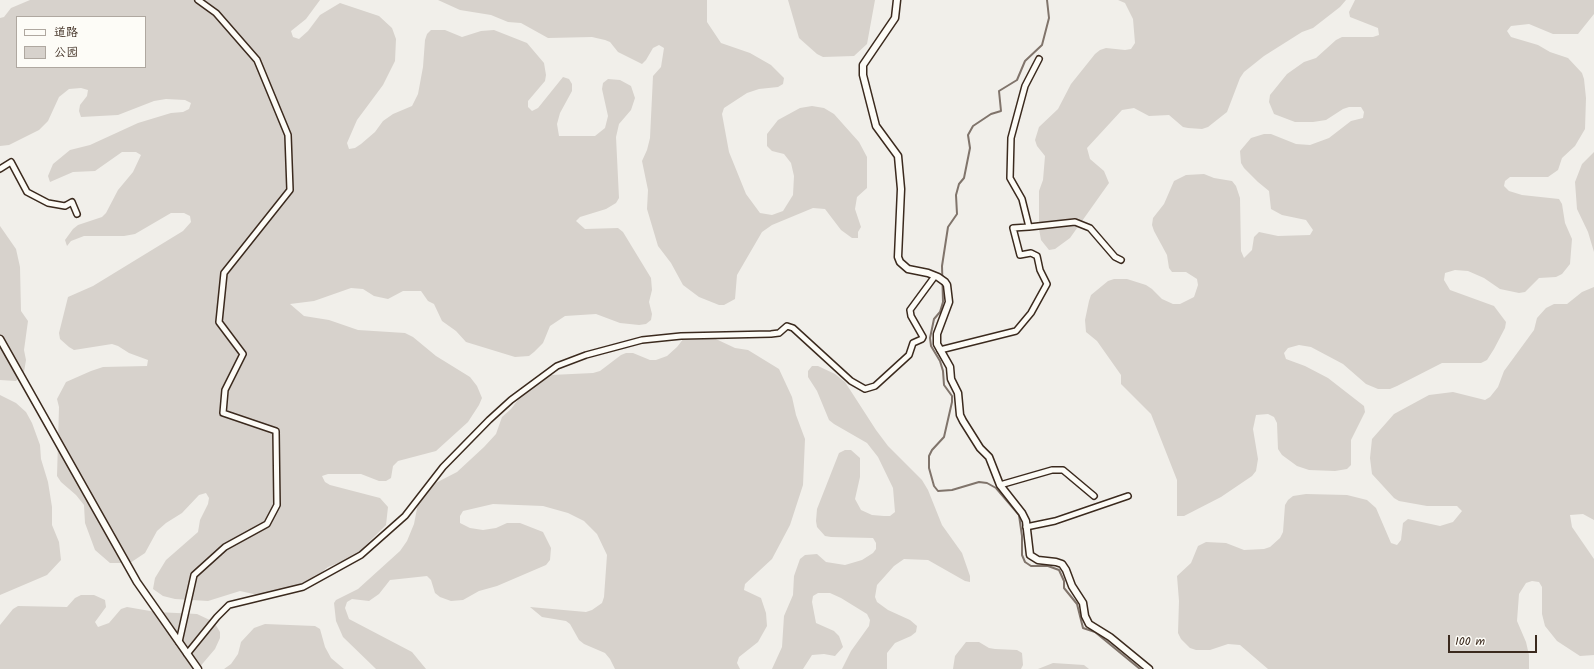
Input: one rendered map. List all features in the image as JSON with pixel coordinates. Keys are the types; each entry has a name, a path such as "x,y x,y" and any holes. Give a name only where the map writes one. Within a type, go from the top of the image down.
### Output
{"street":[{"path":"179,642 194,575 226,547 267,524 277,505 276,431 223,413 225,390 243,354 219,322 224,273 290,190 288,135 256,60 216,13 198,0"},
{"path":"897,0 892,24 863,65 863,75 876,126 898,156 901,189 898,257 900,262 908,269 936,276 945,282 949,292 949,302 936,340 940,350 947,360 951,379 958,393 960,416 980,448 989,457 1000,485 1019,507 1026,527 1030,555 1038,560 1062,564 1072,586 1081,598 1085,616 1089,624 1110,637 1149,669"},
{"path":"1029,226 1022,199 1010,178 1011,138 1025,86 1039,59"},
{"path":"0,169 11,162 27,192 48,203 65,206 72,202 77,214"},
{"path":"940,350 1016,331 1031,313 1047,284 1040,270 1037,256 1031,253 1020,256 1013,228 1075,222 1090,228 1115,257 1121,260"},
{"path":"188,654 217,617 229,605 303,587 361,555 404,516 443,466 489,420 510,400 557,366 586,355 642,340 681,336 771,334 779,333 787,326 793,328 851,381 865,389 876,386 909,355 913,344 922,339 923,337 910,310 936,276"},
{"path":"0,339 137,582 198,669"},
{"path":"1000,485 1052,470 1063,470 1094,496"},
{"path":"1026,527 1055,520 1128,496"}],"green space":[{"path":"30,0 320,0 306,19 291,31 293,37 299,39 308,31 320,15 340,3 379,16 392,28 396,39 395,61 383,85 357,120 347,143 349,149 355,148 361,144 375,132 383,121 393,114 412,106 418,94 423,67 425,40 427,34 431,30 445,30 462,37 481,31 494,30 527,43 544,63 546,75 545,81 528,101 528,107 532,111 538,108 563,77 569,79 572,84 572,91 560,113 557,124 559,136 595,136 605,128 608,116 602,89 603,83 608,79 620,80 631,86 635,98 631,110 619,124 616,137 619,198 616,203 606,209 580,217 576,221 585,229 618,228 623,232 651,278 652,290 649,302 652,314 651,320 646,324 639,325 620,323 596,314 565,316 550,326 543,343 534,352 529,356 515,357 466,342 456,331 442,321 434,304 428,301 421,291 403,291 388,299 374,296 363,289 351,288 314,301 290,304 304,316 329,320 358,330 405,333 413,337 436,356 470,377 477,386 482,398 479,405 468,422 436,451 398,461 393,466 391,478 386,481 379,481 361,474 328,474 322,476 325,482 330,485 380,498 388,507 386,525 359,552 349,559 328,567 317,576 277,593 258,595 240,591 208,601 175,599 163,596 153,589 155,578 166,560 198,532 200,520 208,504 209,498 206,493 199,495 182,513 166,523 157,531 145,553 130,563 110,563 95,550 85,523 84,505 57,476 59,407 57,399 66,382 91,371 103,367 147,366 148,360 129,353 112,344 74,350 60,339 59,333 68,297 93,286 183,231 191,222 190,216 184,213 171,213 135,234 124,236 84,236 71,241 67,246 65,240 73,229 78,225 102,217 106,213 118,190 133,172 141,155 136,152 122,152 95,171 73,172 50,182 48,176 53,164 70,150 90,145 138,123 171,113 183,112 189,109 191,103 185,100 166,99 154,101 118,115 81,117 79,111 80,105 87,96 88,90 81,88 69,89 59,97 48,121 39,130 9,145 0,146 0,18 4,17 11,8"},
{"path":"438,0 707,0 707,22 721,43 750,53 771,65 784,78 783,84 778,87 759,89 747,93 724,108 722,114 729,152 746,194 760,213 772,215 783,211 793,195 794,176 791,163 784,154 772,151 767,146 767,134 778,120 800,108 812,106 824,108 834,114 859,142 867,157 867,188 857,197 855,209 861,227 858,232 858,238 852,238 841,230 825,209 813,208 772,225 762,232 737,275 735,299 724,305 719,305 699,297 683,285 671,263 658,246 647,209 648,190 642,161 650,138 653,76 661,67 664,48 659,45 653,48 642,64 618,52 610,42 605,40 592,37 548,38 521,23 508,22 491,15 460,10"},
{"path":"788,0 875,0 867,44 854,56 823,57 817,54 799,38"},
{"path":"1118,0 1346,0 1340,7 1313,28 1302,32 1264,56 1244,72 1240,78 1227,112 1208,127 1202,129 1188,128 1183,127 1169,115 1149,116 1134,108 1122,110 1087,148 1090,159 1104,171 1109,183 1070,238 1055,249 1049,250 1041,240 1039,229 1039,191 1043,180 1045,156 1037,146 1035,140 1039,127 1058,109 1071,84 1095,54 1106,48 1125,50 1131,49 1135,43 1133,19 1125,3"},
{"path":"1355,0 1594,0 1594,14 1578,34 1553,34 1529,24 1511,26 1507,31 1511,37 1538,45 1550,52 1568,58 1582,73 1584,79 1586,98 1585,129 1575,146 1562,158 1558,170 1548,177 1510,177 1505,181 1504,186 1509,191 1522,195 1559,199 1562,204 1565,223 1572,239 1570,264 1562,274 1556,277 1539,278 1525,292 1519,293 1500,289 1484,278 1468,271 1455,270 1445,273 1444,280 1450,290 1494,306 1506,322 1505,328 1494,349 1487,360 1481,363 1442,363 1390,389 1378,389 1366,384 1343,364 1311,347 1299,345 1288,348 1284,353 1286,359 1305,366 1328,378 1364,406 1365,412 1351,440 1351,465 1347,469 1335,471 1309,470 1297,466 1282,455 1278,449 1277,423 1274,417 1268,414 1256,415 1253,429 1258,459 1256,471 1252,476 1221,497 1184,516 1177,516 1177,480 1151,414 1121,384 1121,375 1097,341 1086,332 1085,320 1091,295 1108,281 1114,279 1127,279 1146,285 1162,299 1173,304 1180,304 1194,297 1198,285 1197,279 1186,272 1172,272 1169,268 1167,255 1152,225 1153,218 1164,204 1174,181 1186,175 1204,174 1214,178 1232,181 1236,186 1240,198 1241,251 1244,258 1252,250 1254,237 1259,232 1278,236 1310,235 1313,230 1306,220 1282,215 1271,209 1269,191 1244,168 1241,163 1240,151 1251,138 1264,134 1271,134 1296,144 1310,145 1329,138 1351,121 1363,118 1364,112 1361,107 1349,107 1343,109 1326,120 1295,122 1274,114 1269,102 1270,95 1287,74 1304,62 1316,58 1336,40 1342,37 1373,37 1379,35 1378,28 1350,17 1349,12"},
{"path":"1594,152 1594,252 1588,232 1577,209 1575,182 1582,164"},
{"path":"0,226 16,249 20,267 21,311 28,321 24,350 26,360 24,372 16,381 0,380"},
{"path":"1594,287 1594,520 1583,514 1570,515 1572,527 1594,559 1594,655 1580,656 1557,641 1545,626 1542,614 1542,587 1539,582 1532,581 1526,583 1519,594 1517,621 1526,642 1529,655 1529,669 1268,669 1240,645 1228,644 1210,650 1196,650 1190,648 1181,639 1178,633 1179,601 1177,576 1191,563 1198,546 1206,542 1226,543 1244,550 1264,549 1270,547 1280,538 1283,532 1285,505 1293,496 1306,494 1347,495 1367,500 1376,508 1391,543 1397,545 1401,540 1403,523 1408,519 1440,526 1453,522 1462,511 1457,506 1427,506 1399,501 1394,498 1372,474 1370,458 1372,439 1394,414 1429,395 1453,392 1485,400 1490,397 1498,387 1504,371 1534,330 1537,318 1546,308 1554,304 1567,304 1582,292"},
{"path":"701,332 735,348 748,350 779,369 792,397 796,415 805,439 803,485 790,525 772,559 745,584 744,590 761,598 766,613 767,626 758,642 739,657 737,663 740,669 615,669 605,653 584,644 579,640 570,624 566,621 542,617 530,607 586,612 602,603 604,597 607,555 597,534 584,521 568,513 543,506 493,504 463,511 460,516 460,523 470,528 483,530 496,528 507,523 520,523 543,532 551,548 550,560 546,565 497,586 479,591 463,600 451,601 440,597 435,593 431,580 427,576 390,580 379,594 369,601 352,599 347,602 345,608 349,619 412,652 426,669 376,669 343,637 336,621 334,603 336,600 358,589 400,551 407,541 414,524 420,493 424,489 457,472 484,447 496,434 502,417 511,409 527,388 551,375 593,373 600,371 621,355 626,353 633,353 650,360 656,360 667,356 677,347 688,333"},
{"path":"812,366 818,366 835,374 845,382 888,446 922,480 928,490 942,525 962,553 970,576 970,582 965,581 928,560 904,559 894,566 877,585 875,597 877,602 888,610 910,620 917,626 916,632 911,636 895,643 887,653 887,669 842,669 851,651 869,626 870,620 867,614 841,598 830,593 818,593 813,596 812,602 816,623 834,631 839,636 843,647 835,656 824,654 812,655 803,669 772,669 782,647 784,616 793,595 794,576 800,559 805,555 817,554 826,562 845,565 862,560 873,553 876,549 876,543 873,538 825,536 817,527 817,509 839,453 845,450 851,450 860,458 860,477 855,499 861,510 872,515 884,516 890,516 895,512 893,488 878,457 867,443 829,420 817,391 808,377 808,371"},
{"path":"0,395 16,403 26,412 32,423 40,445 41,459 48,482 52,507 52,525 59,542 61,560 47,575 0,595"},
{"path":"81,595 94,595 105,600 106,607 95,622 98,627 109,623 121,609 127,607 156,612 197,614 214,622 220,632 220,638 215,649 198,669 0,669 0,625 13,609 18,606 67,607 75,598"},
{"path":"265,624 315,626 320,629 325,647 331,658 344,669 224,669 231,664 238,654 241,642 254,628"},
{"path":"966,642 979,642 989,648 995,649 1017,650 1022,653 1023,665 1021,669 953,669 955,656"},
{"path":"1053,663 1084,665 1089,669 1038,669"}],"waterway":[{"path":"1047,0 1049,18 1042,45 1025,61 1017,80 999,91 1001,111 991,114 973,126 968,135 970,148 964,178 959,184 956,195 957,214 948,227 942,266 943,302 940,312 934,319 930,338 931,346 940,361 943,371 944,385 952,396 952,402 944,437 932,450 929,456 929,468 934,486 938,491 952,490 979,482 987,483 996,488 1019,515 1022,536 1022,555 1025,562 1031,566 1048,566 1059,570 1064,581 1064,588 1077,604 1083,628 1095,632 1140,669"}]}
